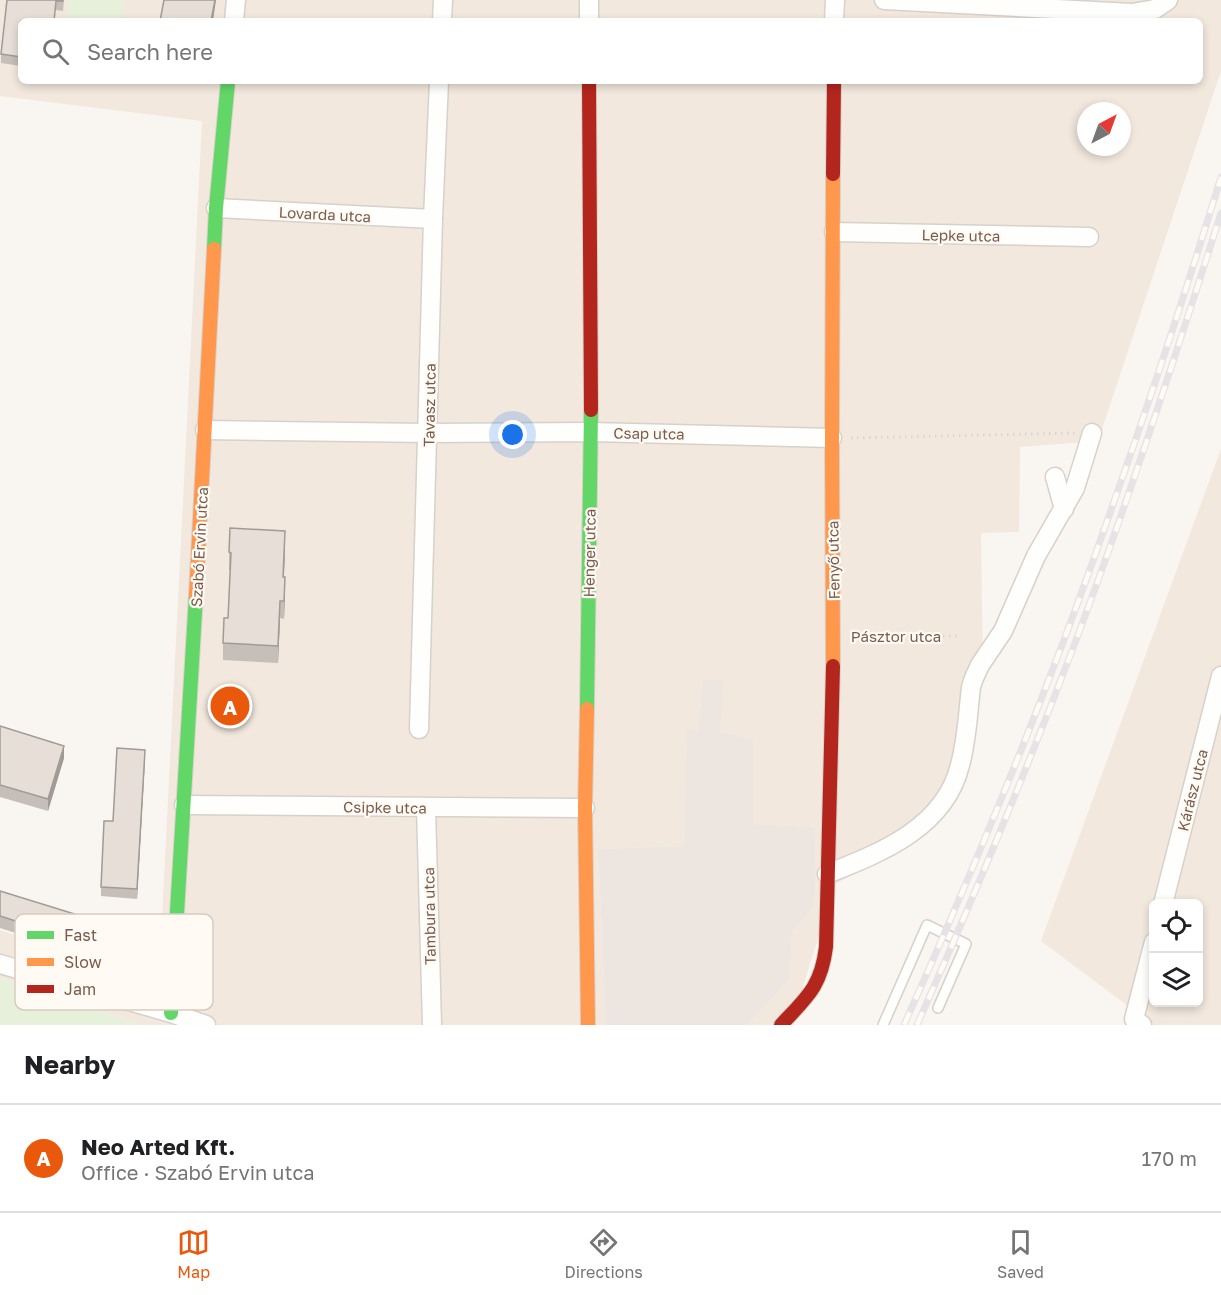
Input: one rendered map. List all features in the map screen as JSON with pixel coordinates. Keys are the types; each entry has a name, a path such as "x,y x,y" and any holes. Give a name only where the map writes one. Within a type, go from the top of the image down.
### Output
{"street":[{"path":"234,18 236,0"},
{"path":"442,18 443,0"},
{"path":"589,0 589,18"},
{"path":"834,18 835,0"},
{"path":"884,0 1132,13 1155,9 1167,0"},
{"name":"Szabó Ervin utca","path":"177,914 216,208 228,84"},
{"name":"Tavasz utca","path":"419,729 439,84"},
{"name":"Henger utca","path":"588,1025 585,808 591,432 589,84"},
{"name":"Fenyő utca","path":"781,1025 819,980 826,947 826,874 834,636 832,438 834,84"},
{"name":"Lovarda utca","path":"216,208 433,219"},
{"name":"Lepke utca","path":"834,232 1089,237"},
{"name":"Csap utca","path":"205,430 429,433 591,432 832,438"},
{"path":"826,874 873,856 912,832 932,817 942,805 956,779 960,765 974,678 1003,631 1036,556 1075,488 1092,433"},
{"path":"1055,477 1064,509"},
{"name":"Kárász utca","path":"1164,899 1221,676"},
{"name":"Csipke utca","path":"184,805 585,808"},
{"name":"Tambura utca","path":"426,808 432,1025"},
{"path":"1142,1025 1134,1019 1151,953"},
{"path":"0,964 15,968"},
{"path":"161,1010 206,1025"}],"lane":[{"path":"883,1025 927,925 966,944 938,1008"}],"path":[{"path":"832,438 1092,433"},
{"name":"Pásztor utca","path":"834,636 958,636"}],"shaded area":[{"path":"0,0 1221,0 1221,71 1098,441 1020,447 1019,532 981,533 983,672 964,783 955,802 928,833 913,844 835,884 791,1025 747,1025 790,979 792,932 813,906 815,827 752,824 753,739 720,732 722,680 703,679 698,731 687,731 684,846 598,849 606,1025 141,1025 96,1010 213,1010 213,914 162,914 202,121 0,96"},
{"path":"1221,449 1221,1025 1128,1025 1125,1023 1128,1006 1041,941"},
{"path":"703,679 723,680 720,732 753,739 753,824 815,827 814,906 792,932 790,979 747,1025 606,1025 598,849 684,846 687,730 698,731"},
{"path":"0,930 15,935 15,983 0,978"}],"green space":[{"path":"69,0 124,0 122,18 67,18"},
{"path":"0,978 15,983 15,1010 96,1010 141,1025 0,1025"}],"building":[{"path":"7,0 63,0 56,1 54,18 18,18 18,57 1,54"},
{"path":"164,0 215,0 212,18 161,18"},
{"path":"230,528 285,531 284,601 280,601 278,646 223,643 224,618 228,618"},
{"path":"0,726 64,746 48,799 0,785"},
{"path":"117,748 145,750 137,889 101,887 104,821 113,821"},
{"path":"0,891 74,914 15,914 15,921 0,916"}],"railway":[{"path":"904,1025 984,840 1059,653 1150,397 1221,177"},
{"path":"917,1025 999,835 1075,643 1151,430 1221,213"}],"traffic: fast":[{"path":"214,249 228,84"},
{"path":"587,709 591,410"},
{"path":"177,914 196,595"}],"traffic: slow":[{"path":"833,174 833,666"},
{"path":"196,595 214,249"},
{"path":"587,709 585,808 588,1025"}],"traffic: jam":[{"path":"589,84 591,410"},
{"path":"833,174 834,84"},
{"path":"781,1025 805,999 816,982 824,961 833,666"}],"place":[{"name":"Neo Arted Kft.","path":"230,706"}]}
